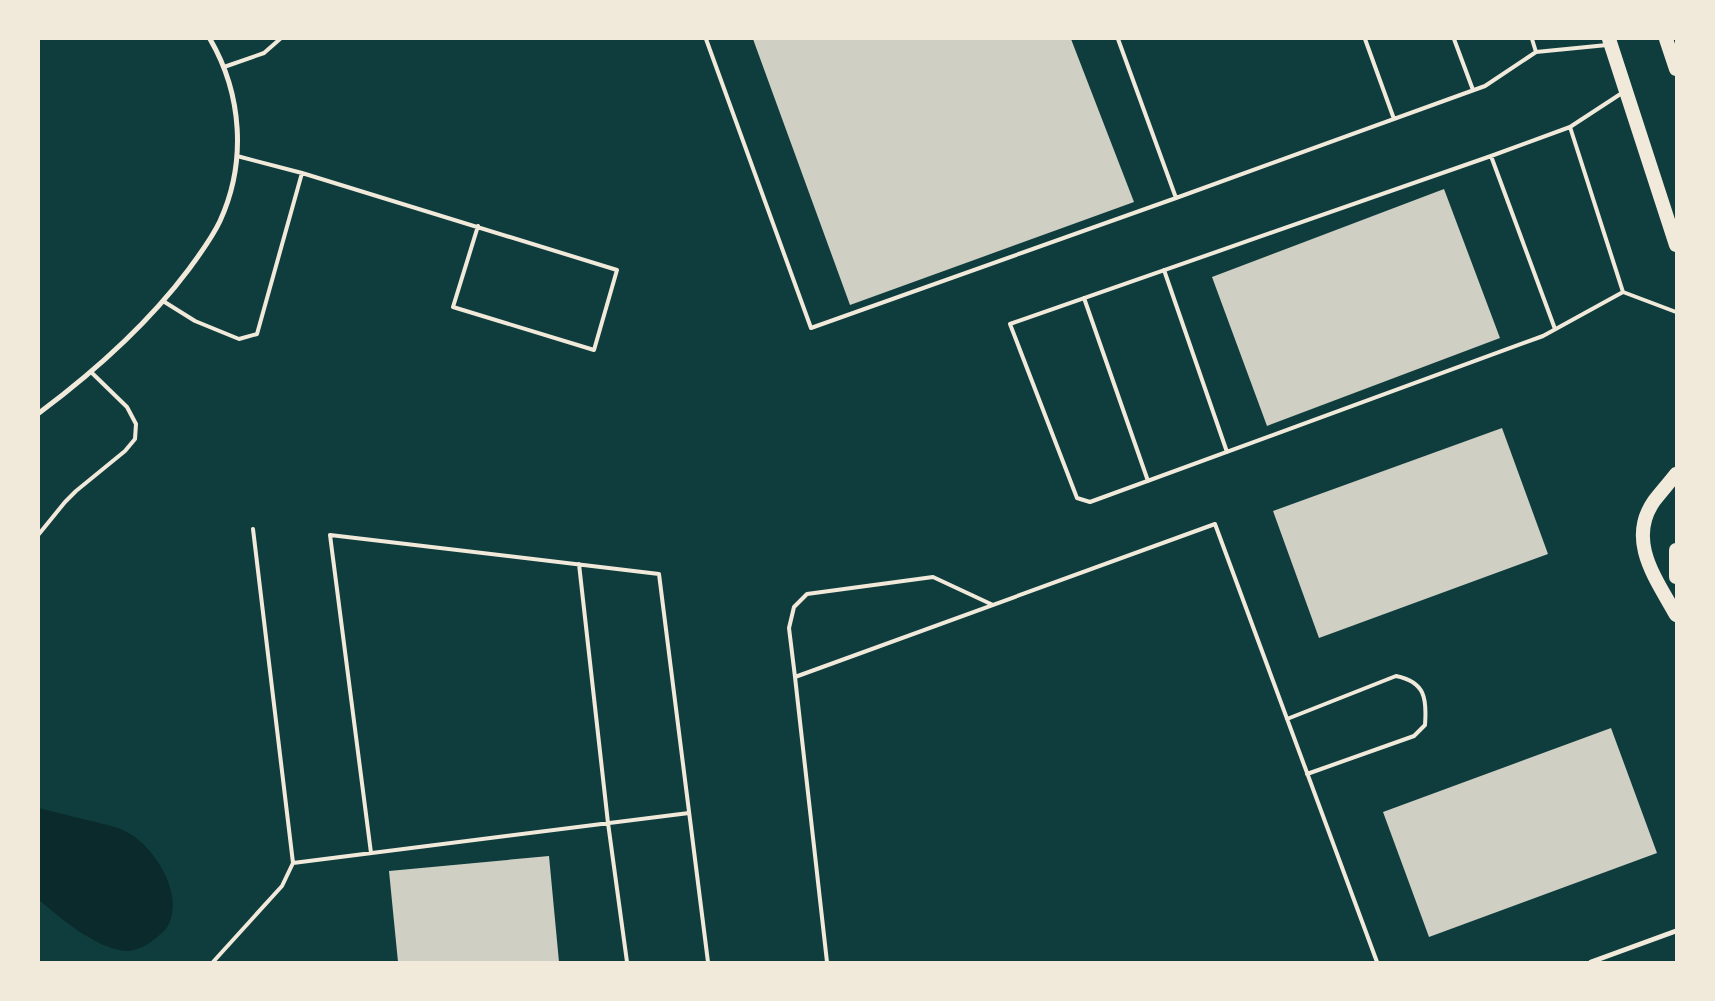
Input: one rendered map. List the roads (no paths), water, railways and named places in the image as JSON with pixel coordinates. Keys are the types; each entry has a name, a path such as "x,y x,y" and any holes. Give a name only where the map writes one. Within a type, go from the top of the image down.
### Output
{"highway":[{"path":"1666,39 1676,69"},
{"path":"1610,42 1676,245"},
{"path":"1676,474 1653,502 1646,518 1643,534 1644,550 1649,567 1676,615"},
{"path":"1676,550 1676,577"}],"street":[{"path":"39,413 91,372 163,301 201,252 219,222 230,191 237,156 237,121 230,84 210,39"},
{"path":"1591,962 1676,931"}],"lane":[{"path":"224,67 264,53 280,39"},
{"path":"706,39 811,328 1485,86 1536,52 1610,42"},
{"path":"1118,39 1176,198"},
{"path":"1365,39 1394,119"},
{"path":"1454,39 1473,90"},
{"path":"1532,39 1536,52"},
{"path":"1626,91 1570,127 1010,324 1077,498 1090,502 1543,336 1623,292 1676,312"},
{"path":"1570,127 1623,292"},
{"path":"237,156 478,226 618,270 594,350 453,307 478,226"},
{"path":"1491,156 1554,330"},
{"path":"163,301 195,321 239,339 257,334 302,174"},
{"path":"1164,270 1227,452"},
{"path":"1084,298 1148,481"},
{"path":"39,534 76,490 125,451 135,439 136,424 127,407 91,372"},
{"path":"794,677 1215,524 1377,962"},
{"path":"213,962 282,886 292,863 253,530"},
{"path":"371,853 330,535 659,574 708,962"},
{"path":"579,564 608,823 627,962"},
{"path":"826,962 789,628 794,607 807,594 933,577 993,605"},
{"path":"1287,719 1396,676 1410,679 1419,686 1425,700 1424,725 1414,736 1307,774"},
{"path":"292,863 689,813"}],"water":[{"path":"39,808 118,828 137,839 148,849 157,860 170,887 173,900 172,914 168,926 151,942 140,948 128,951 119,950 108,947 87,936 39,900"}]}
